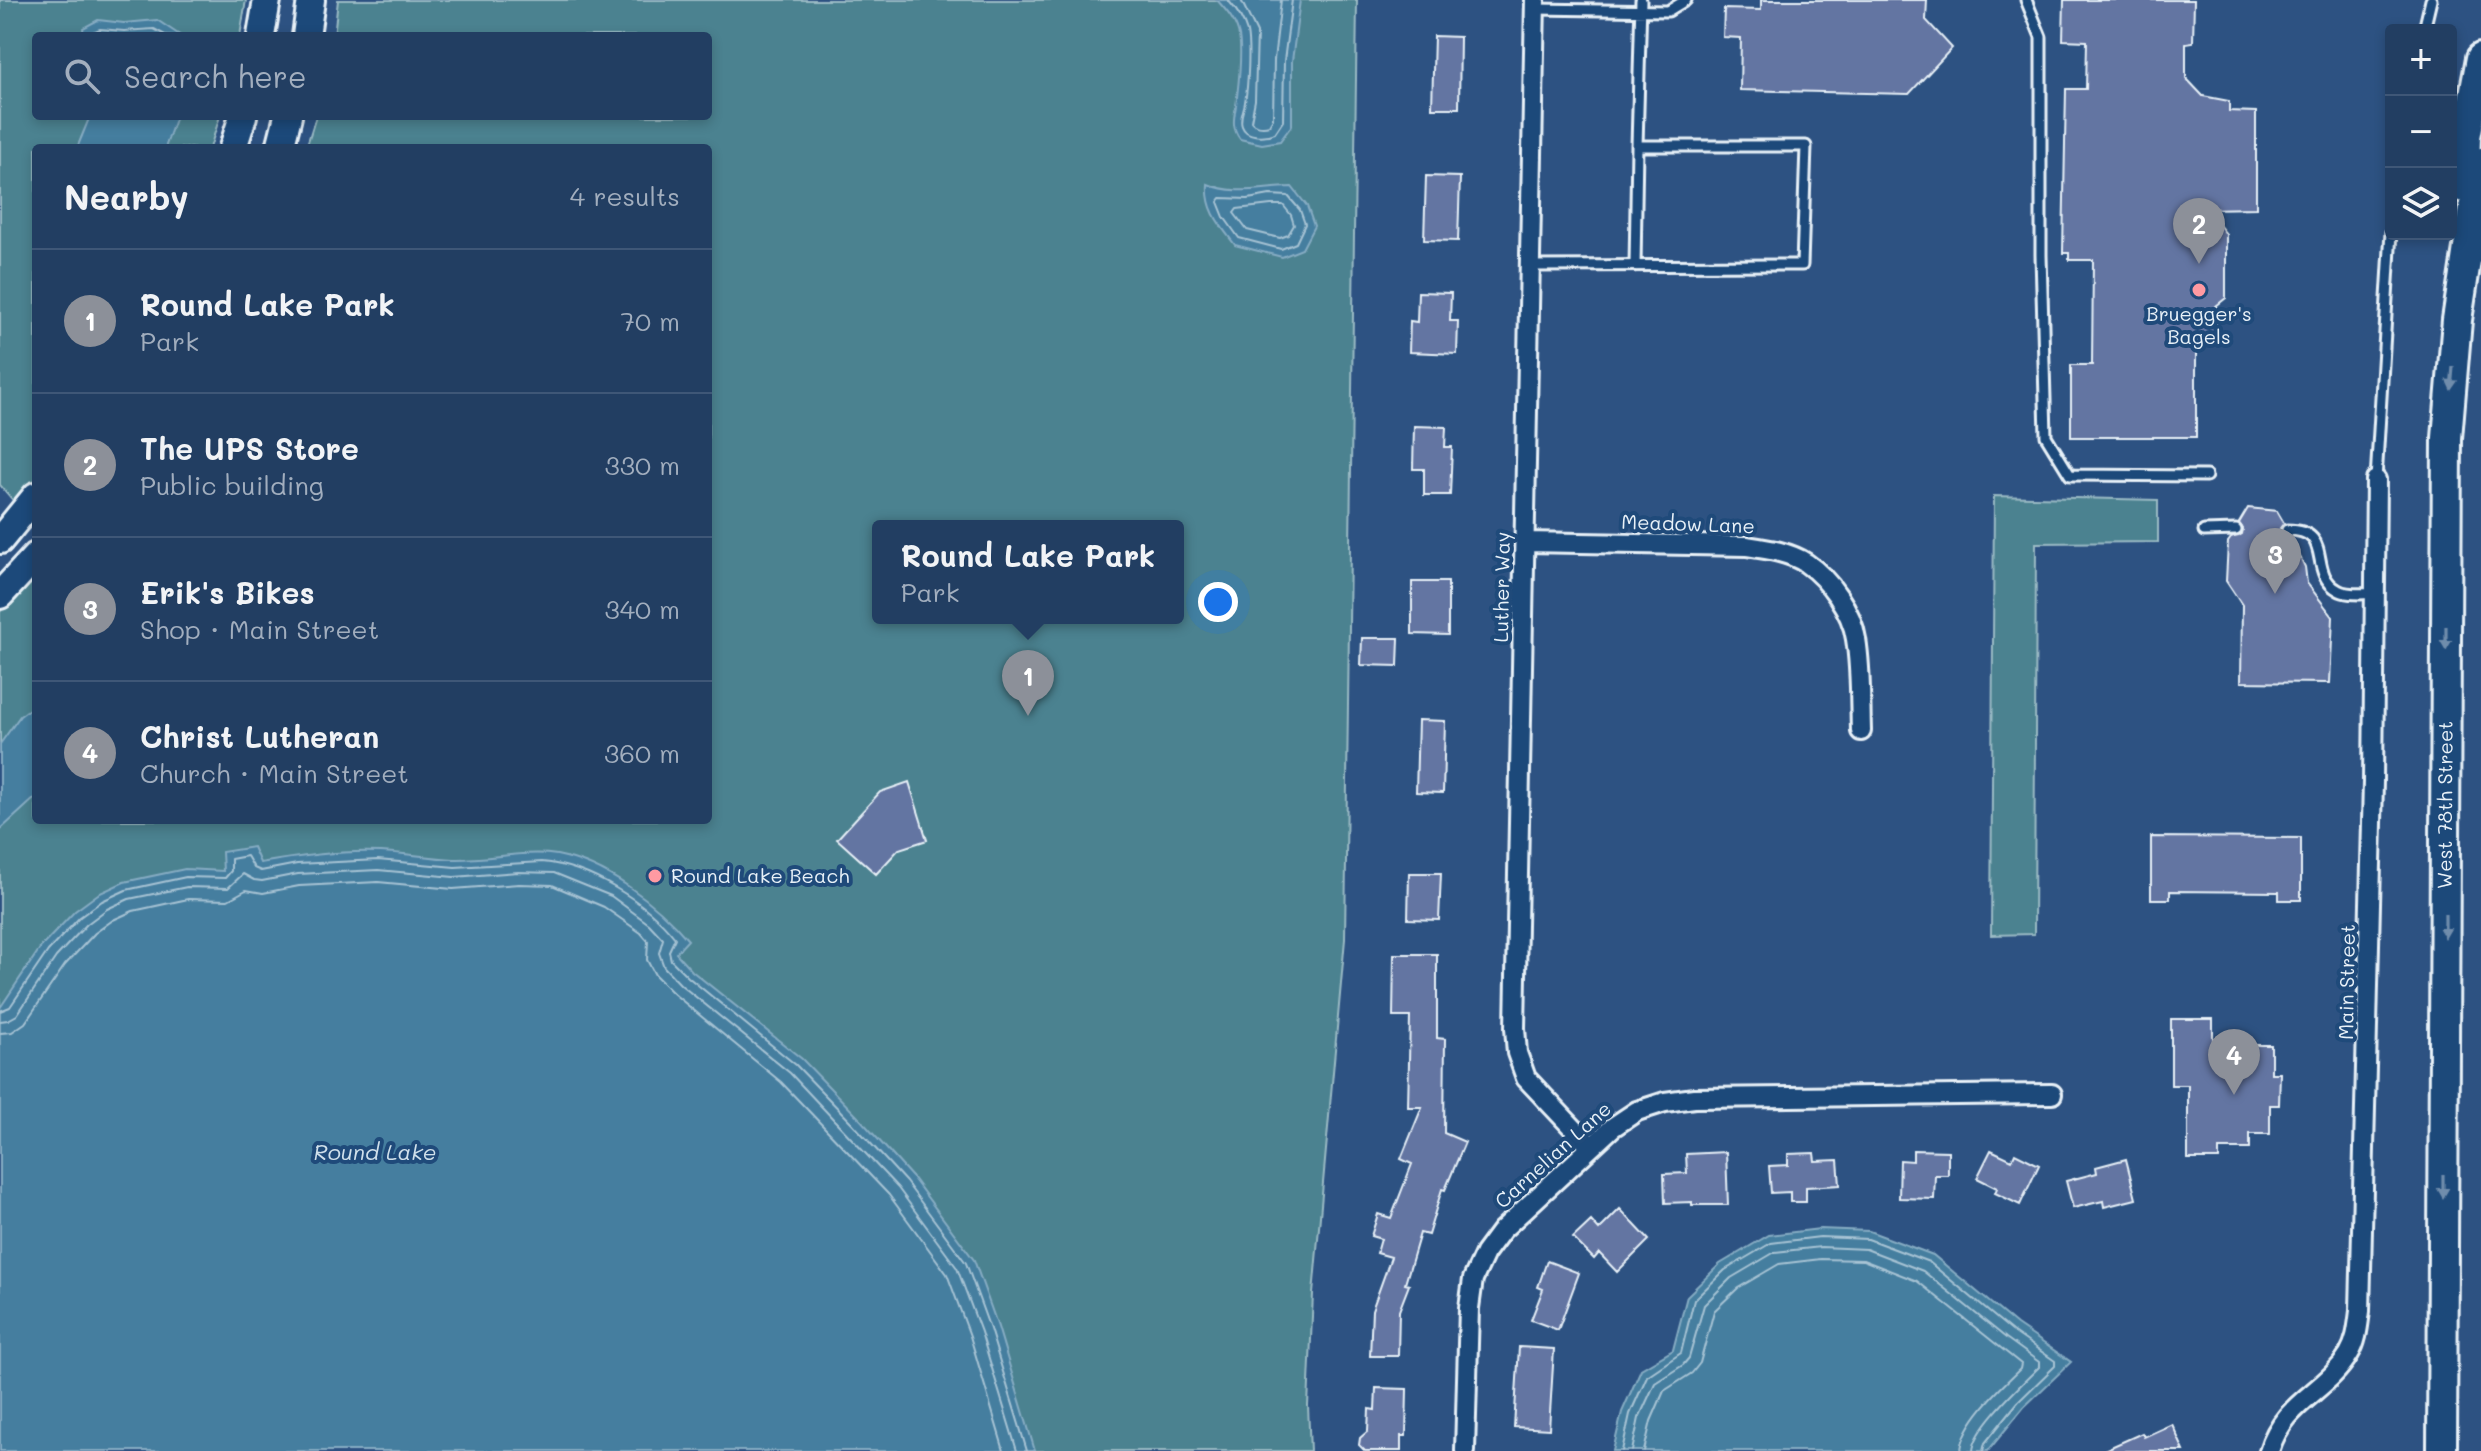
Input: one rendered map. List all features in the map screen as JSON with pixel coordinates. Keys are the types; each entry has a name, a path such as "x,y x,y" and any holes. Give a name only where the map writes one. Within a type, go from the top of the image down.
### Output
{"main road":[{"path":"2457,320 2466,137 2481,58"},
{"name":"West 78th Street","path":"2442,1451 2447,438 2457,320 2481,162"}],"street":[{"path":"262,32 267,0"},
{"path":"307,32 311,0"},
{"name":"Luther Way","path":"1535,5 1516,953 1517,1053 1526,1078 1591,1147"},
{"path":"234,144 242,120"},
{"path":"281,144 287,120"},
{"name":"Main Street","path":"2269,1451 2284,1418 2350,1353 2357,1336 2360,1311 2373,782 2376,480"},
{"path":"0,540 32,501"},
{"name":"Meadow Lane","path":"1525,542 1747,546 1778,552 1806,563 1828,584 1845,608 1856,636 1861,731"},
{"path":"0,595 32,560"},
{"name":"Carnelian Lane","path":"1465,1451 1469,1308 1473,1279 1485,1253 1502,1230 1613,1127 1637,1111 1665,1102 1694,1098 2052,1094"}],"lane":[{"path":"1635,266 1641,0"},
{"path":"1535,5 1641,12 1668,11 1686,0"},
{"path":"2026,0 2041,37 2040,193 2046,436 2070,475 2206,476"},
{"path":"2425,24 2431,0"},
{"path":"1530,266 1802,265 1806,146 1637,146"},
{"path":"2376,480 2391,240"},
{"path":"2204,531 2236,530"},
{"path":"2287,530 2303,530 2314,539 2325,580 2340,592 2375,594"}],"green space":[{"path":"0,0 246,0 241,32 32,32 32,120 219,120 211,144 32,144 32,483 16,504 0,485"},
{"path":"338,0 1357,0 1345,939 1313,1294 1308,1406 1310,1451 0,1451 0,612 32,576 32,824 712,824 712,144 307,144 315,120 712,120 712,32 334,32"},
{"path":"1994,496 2158,500 2158,542 2036,543 2034,934 1991,935"}],"water":[{"path":"1217,0 1300,0 1292,61 1292,125 1280,141 1262,144 1240,139 1237,134 1234,119 1240,73 1239,38 1232,19"},
{"path":"98,20 124,23 157,20 175,32 84,32 83,28"},
{"path":"88,120 175,120 166,144 79,144"},
{"path":"1208,184 1228,190 1292,187 1307,206 1314,226 1302,249 1282,257 1235,245 1212,209"},
{"path":"32,707 32,801 0,830 0,744 20,716"},
{"name":"Round Lake","path":"253,847 260,863 351,852 454,859 557,855 594,867 646,899 688,940 676,953 692,971 802,1059 912,1177 974,1260 998,1327 1035,1451 0,1451 0,1008 41,947 75,911 98,894 124,882 185,869 223,871 222,852"},
{"path":"1820,1229 1869,1231 1933,1255 2017,1325 2071,1362 2024,1407 1988,1451 1613,1451 1622,1412 1641,1369 1673,1350 1687,1296 1720,1264 1769,1235"}],"building":[{"path":"1761,0 1927,0 1926,20 1952,48 1909,94 1740,90 1741,38 1723,37 1724,9 1761,10"},
{"path":"2064,0 2194,0 2193,42 2186,43 2186,78 2203,96 2229,101 2229,111 2256,112 2256,208 2207,209 2226,234 2226,298 2216,306 2216,341 2196,342 2196,437 2071,437 2071,365 2092,365 2093,260 2069,260 2069,253 2063,253 2066,89 2086,89 2087,41 2063,40"},
{"path":"1434,36 1460,37 1459,108 1432,108"},
{"path":"1426,176 1460,177 1458,241 1424,240"},
{"path":"1418,292 1451,293 1450,321 1458,321 1457,354 1409,352 1410,321 1417,322"},
{"path":"1414,426 1446,427 1445,447 1452,447 1450,495 1424,495 1424,469 1413,469"},
{"path":"2248,508 2277,511 2284,523 2280,534 2291,538 2305,567 2307,583 2333,617 2330,683 2241,682 2242,605 2226,581 2228,542 2242,534 2239,523"},
{"path":"1412,582 1448,582 1448,635 1412,634"},
{"path":"1362,638 1399,638 1398,666 1361,665"},
{"path":"1418,720 1445,721 1443,793 1416,792"},
{"path":"909,782 927,840 899,849 876,874 837,839 880,792"},
{"path":"2151,837 2301,838 2301,900 2279,900 2279,892 2170,891 2170,899 2151,899"},
{"path":"1409,873 1441,873 1439,920 1408,919"},
{"path":"1394,954 1437,954 1437,1038 1445,1039 1444,1133 1465,1142 1445,1190 1442,1189 1428,1235 1420,1233 1405,1284 1409,1285 1399,1311 1398,1356 1370,1356 1372,1310 1391,1257 1377,1253 1381,1239 1371,1236 1378,1214 1391,1218 1412,1164 1401,1159 1422,1107 1408,1107 1410,1017 1393,1017"},
{"path":"2171,1019 2213,1019 2213,1045 2271,1045 2271,1073 2280,1073 2279,1105 2270,1105 2270,1134 2250,1134 2250,1149 2219,1149 2219,1159 2188,1159 2188,1085 2171,1085"},
{"path":"1913,1150 1948,1151 1948,1175 1935,1175 1934,1199 1899,1198 1900,1160 1913,1161"},
{"path":"1991,1150 2012,1160 2015,1153 2039,1165 2020,1205 1995,1193 1997,1188 1977,1178"},
{"path":"1726,1152 1728,1205 1665,1203 1664,1174 1687,1173 1686,1154"},
{"path":"1814,1153 1815,1161 1838,1160 1840,1185 1806,1187 1806,1202 1790,1202 1790,1192 1771,1193 1769,1166 1788,1165 1788,1154"},
{"path":"2126,1159 2136,1199 2104,1207 2103,1201 2073,1208 2066,1181 2097,1173 2096,1167"},
{"path":"1620,1209 1649,1240 1617,1272 1599,1253 1594,1259 1573,1238 1591,1221 1599,1230"},
{"path":"1547,1261 1579,1273 1558,1330 1531,1320 1543,1289 1538,1287"},
{"path":"1519,1347 1554,1349 1549,1429 1514,1427"},
{"path":"1376,1388 1407,1389 1406,1436 1401,1436 1401,1451 1365,1451 1359,1445 1360,1438 1368,1431 1369,1409 1375,1410"},
{"path":"2172,1424 2184,1451 2102,1451 2142,1433 2144,1437"}],"place":[{"name":"The UPS Store","path":"2199,264"},
{"name":"Bruegger's Bagels","path":"2199,290"},
{"name":"Erik's Bikes","path":"2275,594"},
{"name":"Round Lake Park","path":"1028,716"},
{"name":"Round Lake Beach","path":"655,876"},
{"name":"Christ Lutheran","path":"2234,1095"}]}
